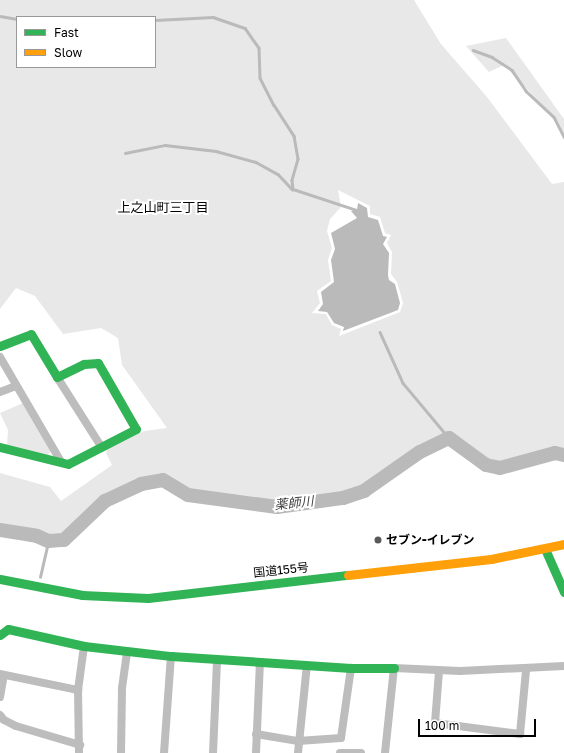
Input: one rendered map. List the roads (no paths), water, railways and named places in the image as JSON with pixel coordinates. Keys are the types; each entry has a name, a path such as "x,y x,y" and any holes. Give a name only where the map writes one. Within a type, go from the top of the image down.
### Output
{"main road":[{"path":"0,346 31,334 57,377 84,364 98,363 136,429 102,448 68,464 0,447"},
{"name":"国道155号","path":"0,579 82,595 148,598 491,559 564,544"},
{"path":"545,549 554,574 564,592"},
{"path":"0,635 8,629 84,646 127,652 217,660 351,668 394,668"}],"street":[{"path":"0,357 61,462"},
{"path":"57,377 102,448"},
{"path":"0,392 16,386"},
{"path":"0,715 4,720 16,726 79,749 78,690 84,646"},
{"path":"121,753 122,688 127,652"},
{"path":"164,753 171,656"},
{"path":"213,753 217,660"},
{"path":"256,753 260,663"},
{"path":"298,753 298,741 307,665"},
{"path":"385,753 394,668 439,671 526,670 564,666"},
{"path":"256,734 298,741 342,738 351,668"},
{"path":"439,671 435,724 520,734 526,670"},
{"path":"0,697 2,675 78,690"},
{"path":"340,753 361,753"}],"waterway":[{"path":"0,16 16,19"},
{"path":"156,20 213,17 245,28 259,48 260,78 274,105 294,136 298,159 292,180 293,189 357,210"},
{"path":"473,50 492,57 512,70 526,91 554,117 564,137"},
{"path":"125,153 165,145 216,151 256,162 278,174 292,189"},
{"path":"380,332 403,383 449,438"},
{"name":"薬師川","path":"0,530 37,536 48,541 64,540 105,501 141,484 163,480 188,495 277,507 343,498 364,491 420,452 449,438 486,465 500,468 555,453 564,455"},
{"path":"40,577 48,541"}],"place":[{"name":"セブン-イレブン","path":"378,540"}],"district":[{"name":"上之山町三丁目","path":"163,207"}]}
